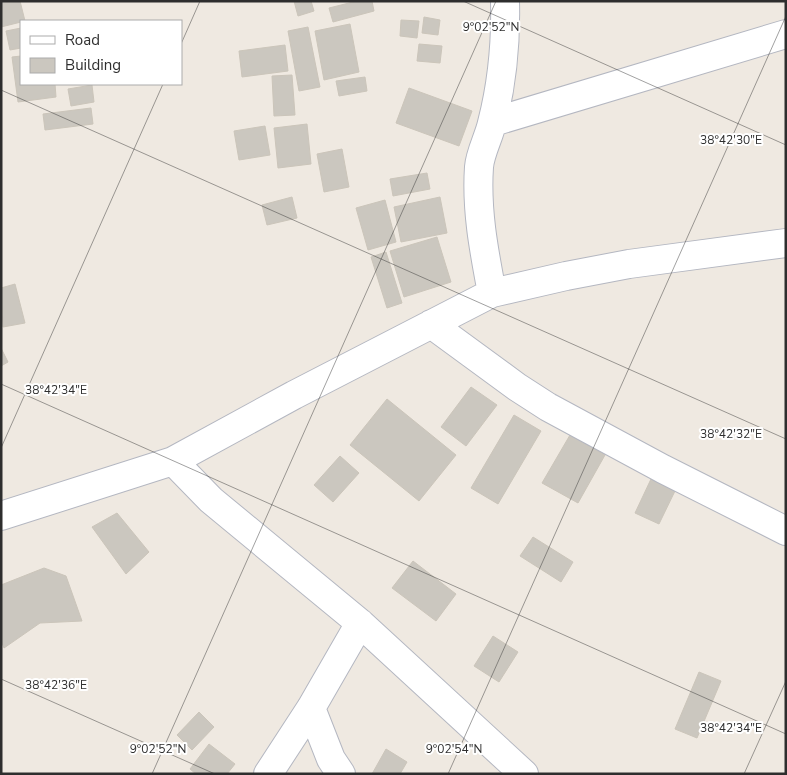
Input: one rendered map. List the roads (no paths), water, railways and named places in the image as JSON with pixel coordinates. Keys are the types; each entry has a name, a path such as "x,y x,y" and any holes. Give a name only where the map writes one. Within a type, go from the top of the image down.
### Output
{"street":[{"path":"492,293 480,216 479,165 492,122 505,36 505,1"},
{"path":"492,122 786,34"},
{"path":"1,516 173,461 294,395 492,293 629,264 786,243"},
{"path":"431,324 516,387 548,407 786,531"},
{"path":"173,461 211,500 360,623 524,774"},
{"path":"276,768 360,623"},
{"path":"311,708 332,759 341,774"}]}
